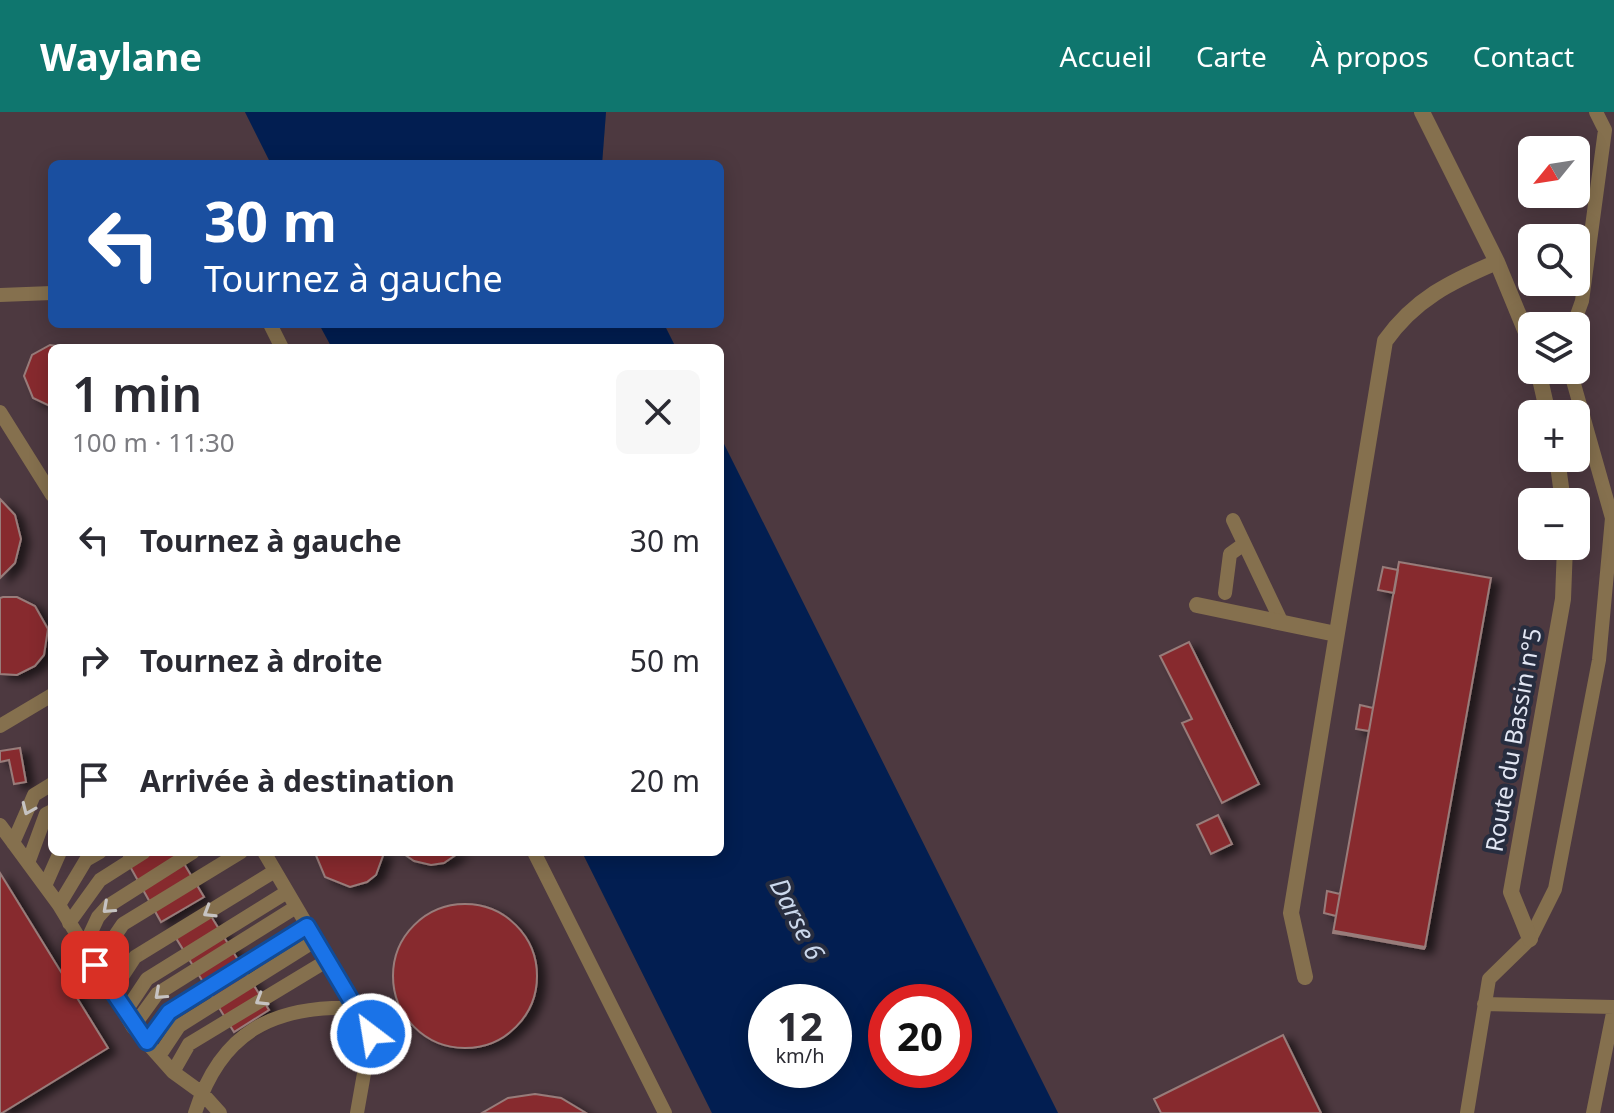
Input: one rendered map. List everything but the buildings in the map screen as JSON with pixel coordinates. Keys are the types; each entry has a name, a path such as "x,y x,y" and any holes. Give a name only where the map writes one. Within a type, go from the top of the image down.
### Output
{"street":[{"path":"1422,112 1497,262 1518,313"},
{"path":"1305,977 1291,913 1385,341 1404,316 1432,294 1497,262"},
{"name":"Route du Bassin n°5","path":"1530,939 1511,892 1563,599 1564,560"},
{"path":"1197,605 1336,634"}],"lane":[{"path":"1578,312 1605,130 1596,112"},
{"path":"0,295 48,293"},
{"path":"1467,1113 1489,979 1530,939 1555,889 1599,660 1612,518 1574,384"},
{"path":"0,412 48,489"},
{"path":"1233,520 1282,623"},
{"path":"1225,593 1230,554 1244,544"},
{"path":"0,726 48,697"},
{"path":"13,843 34,795 48,786"},
{"path":"28,863 48,813"},
{"path":"0,825 59,905 133,1027 173,1072 202,1093 220,1113"},
{"path":"45,886 58,856"},
{"path":"59,905 86,860 93,856"},
{"path":"69,923 100,880 138,856"},
{"path":"84,947 98,917 108,906 187,856"},
{"path":"95,965 123,924 234,856"},
{"path":"266,856 371,1034 357,1113"},
{"path":"536,856 665,1113"},
{"path":"112,992 135,957 275,871"},
{"path":"125,1012 147,979 287,892"},
{"path":"133,1027 157,994 296,907"},
{"path":"147,1042 169,1012 307,926"},
{"path":"159,1056 179,1026 316,940"},
{"path":"173,1072 189,1044 328,960"},
{"path":"1484,1004 1614,1008 1593,1113"},
{"path":"195,1113 222,1057 255,1029 283,1013 300,1009 356,1008"}],"shaded area":[{"path":"0,112 245,112 269,160 48,160 48,328 321,328 330,344 48,344 48,856 584,856 712,1113 0,1113"},
{"path":"606,112 1614,112 1614,1113 1058,1113 724,444 724,344 674,344 666,328 724,328 724,160 602,160"}],"water":[{"path":"245,112 606,112 602,160 269,160"},
{"path":"321,328 666,328 674,344 330,344"},
{"name":"Darse 6","path":"724,444 1058,1113 712,1113 584,856 724,856"}],"route":[{"path":"95,965 133,1027 147,1042 169,1012 307,926 371,1034"}]}
